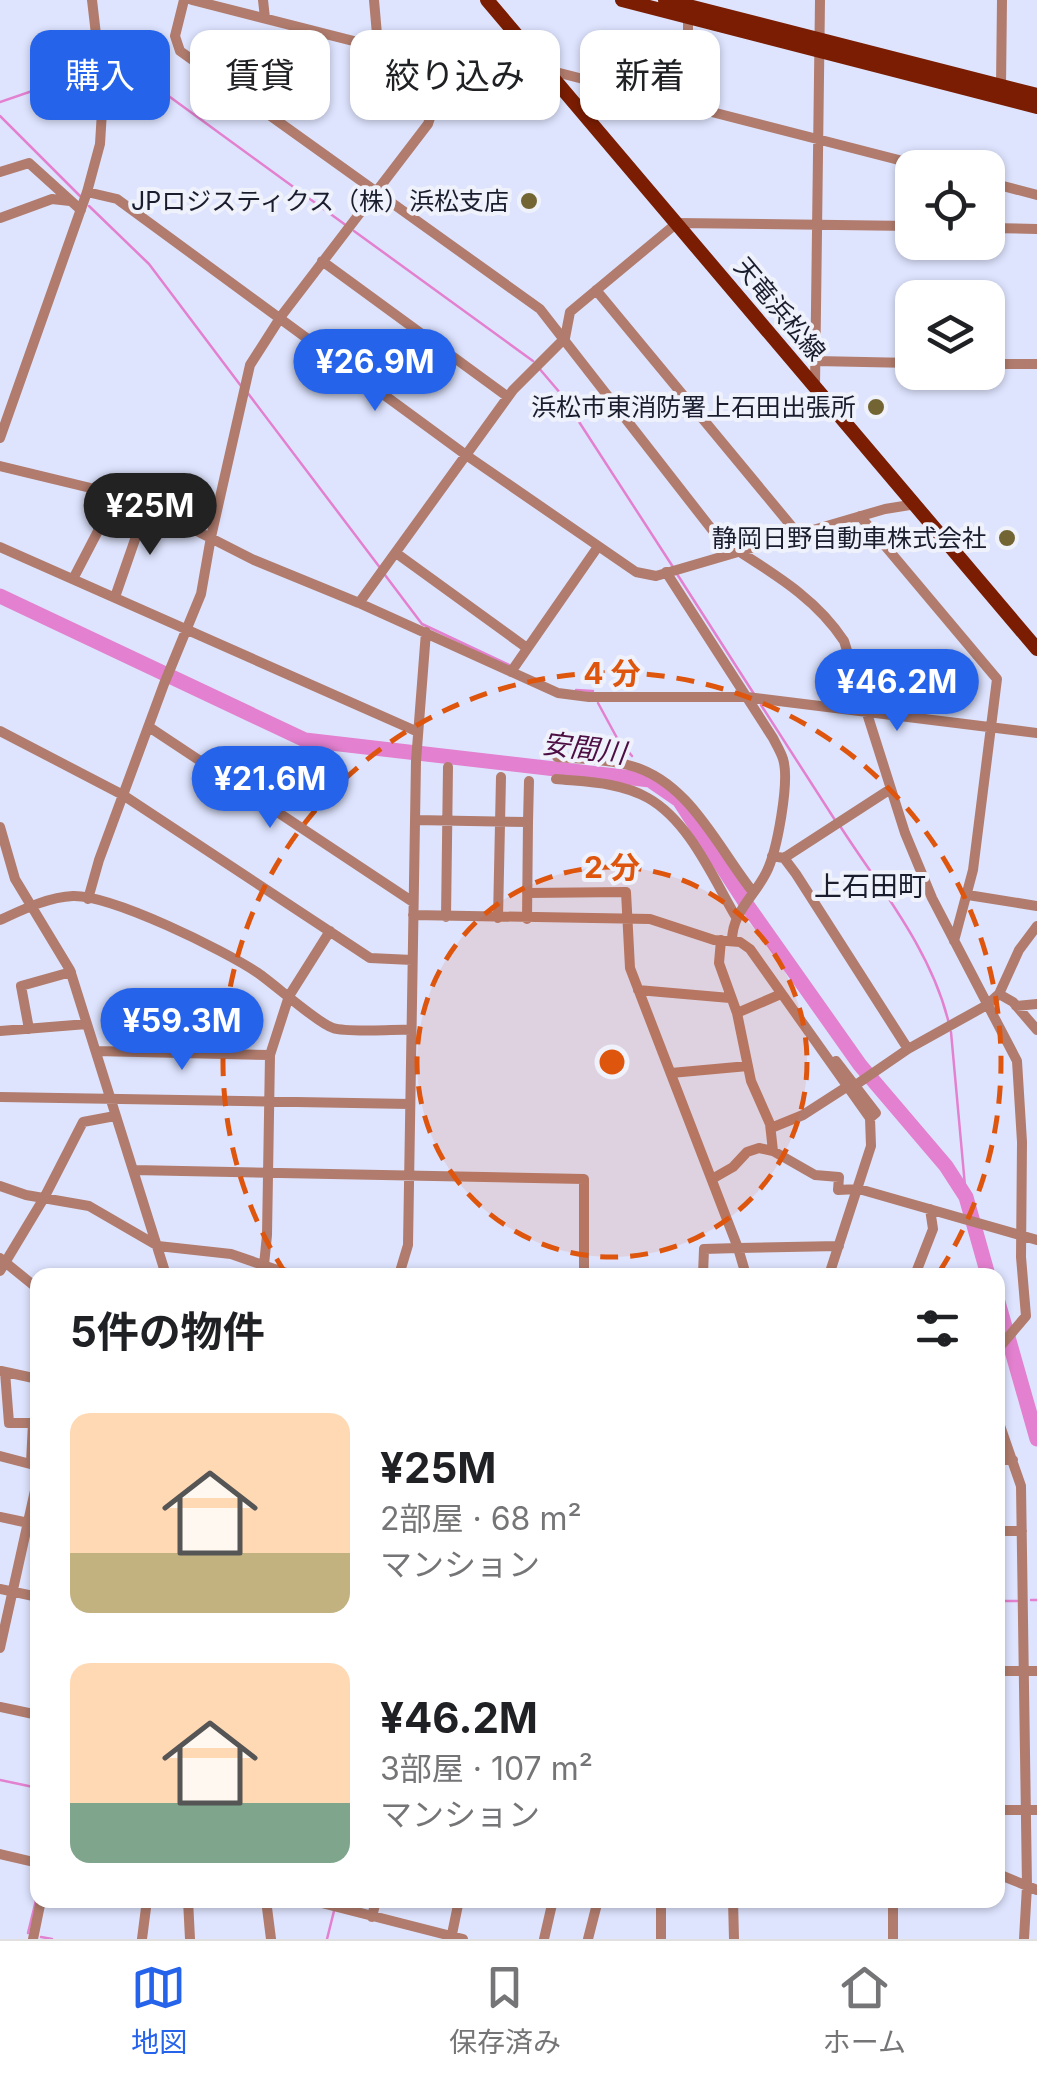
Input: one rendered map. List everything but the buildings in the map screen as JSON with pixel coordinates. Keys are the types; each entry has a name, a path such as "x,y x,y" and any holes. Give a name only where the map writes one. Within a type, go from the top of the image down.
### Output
{"main road":[{"name":"天竜浜松線","path":"488,0 514,30"},
{"path":"622,0 689,8"},
{"path":"666,0 1037,108"},
{"path":"820,45 1037,95"},
{"name":"天竜浜松線","path":"560,84 1037,649"}],"street":[{"path":"0,438 84,201 104,120 92,0"},
{"path":"184,0 175,36 180,50 540,310 735,553 793,586 832,622 853,661 889,790 932,898 1018,1061 1026,1316 1005,1343"},
{"path":"192,0 350,39"},
{"path":"263,0 264,18"},
{"path":"374,0 377,30"},
{"path":"815,386 820,0"},
{"path":"1002,0 1002,86"},
{"path":"720,114 895,159"},
{"path":"88,899 164,684 202,594 211,536 250,365 282,314 429,120"},
{"path":"0,172 28,162 70,200"},
{"path":"1005,187 1037,195"},
{"path":"0,218 52,199 117,199 466,456 636,572 649,576 672,571 860,516 916,504"},
{"path":"359,603 508,397 566,338 570,312 677,222 895,226"},
{"path":"1005,228 1037,229"},
{"path":"322,261 508,397"},
{"path":"596,290 798,534"},
{"path":"816,361 895,363"},
{"path":"1005,364 1037,364"},
{"path":"0,466 147,505 254,560 558,693 595,697 753,698 1037,734"},
{"path":"72,579 98,531 102,490"},
{"path":"115,597 147,505"},
{"path":"860,516 996,679 968,895 954,941"},
{"path":"0,547 186,628 418,737"},
{"path":"510,672 596,548"},
{"path":"396,553 526,648"},
{"path":"672,571 753,698 784,761 778,857 908,1049"},
{"path":"401,1268 408,1245 416,761 426,632"},
{"path":"149,727 414,902"},
{"path":"0,732 124,795 370,958 412,960"},
{"path":"558,756 630,765 678,791 753,892"},
{"path":"446,917 448,767"},
{"path":"498,918 501,776"},
{"path":"556,779 605,784 656,804 684,832 736,916"},
{"path":"527,919 529,781"},
{"path":"773,1150 737,1014 719,964 726,941 736,916 778,857 889,790"},
{"path":"415,820 528,822"},
{"path":"0,827 3,851 30,906 71,972 164,1268"},
{"path":"527,893 626,892 630,968 744,1268"},
{"path":"968,895 1037,906"},
{"path":"0,920 30,906 75,896 88,899 156,921 242,964 333,1028 410,1030"},
{"path":"413,916 650,919 750,949 824,1055 854,1084 870,1118 872,1146 831,1268"},
{"path":"770,1128 803,1115 987,1005 999,994 1020,950 1037,926"},
{"path":"264,1268 270,1055 289,996 330,931"},
{"path":"30,1029 22,986 71,972"},
{"path":"638,990 730,998"},
{"path":"737,1014 782,994"},
{"path":"999,994 1037,1030"},
{"path":"1016,1006 1037,1004"},
{"path":"0,1031 87,1024"},
{"path":"96,1051 270,1055"},
{"path":"671,1072 748,1066"},
{"path":"0,1097 410,1104"},
{"path":"30,1284 1,1267 44,1198 83,1122 115,1116"},
{"path":"712,1179 733,1167 747,1152 758,1148 773,1150 816,1176 838,1177 838,1190 859,1188 1037,1240"},
{"path":"133,1170 584,1179 584,1268"},
{"path":"0,1186 89,1206 158,1246 231,1254 258,1268"},
{"path":"918,1268 933,1229 930,1209"},
{"path":"704,1268 704,1249 839,1246"},
{"path":"30,1377 2,1371 9,1423 30,1422"},
{"path":"1005,1439 1021,1486 1023,1671 1032,1888 1024,1939"},
{"path":"0,1456 30,1464"},
{"path":"1005,1460 1013,1460"},
{"path":"0,1517 30,1524"},
{"path":"1005,1531 1022,1530"},
{"path":"0,1648 30,1531"},
{"path":"0,1588 30,1595"},
{"path":"1023,1604 1037,1604"},
{"path":"1005,1671 1037,1672"},
{"path":"0,1707 30,1713"},
{"path":"1005,1810 1031,1810"},
{"path":"0,1854 30,1860"},
{"path":"1005,1877 1032,1888"},
{"path":"34,1939 40,1908"},
{"path":"142,1939 147,1908"},
{"path":"188,1908 190,1939"},
{"path":"267,1908 271,1939"},
{"path":"339,1908 455,1938 458,1908"},
{"path":"372,1917 374,1908"},
{"path":"544,1939 551,1908"},
{"path":"588,1939 596,1908"},
{"path":"661,1908 661,1939"},
{"path":"733,1908 734,1939"},
{"path":"893,1908 893,1939"}],"waterway":[{"path":"0,102 30,92"},
{"path":"170,97 347,226"},
{"path":"0,116 80,196"},
{"path":"89,206 149,264 241,386"},
{"path":"354,231 533,361"},
{"path":"538,367 561,394 673,567"},
{"path":"247,392 381,569"},
{"path":"677,574 754,694"},
{"path":"385,575 422,624 509,665"},
{"name":"安間川","path":"0,596 305,740 650,780 679,800 747,905 860,1065 946,1166 966,1197 986,1268"},
{"path":"576,690 593,691"},
{"path":"598,703 632,756"},
{"path":"761,705 835,820"},
{"path":"840,826 918,946 949,1024"},
{"path":"951,1032 966,1197"},
{"name":"安間川","path":"1005,1327 1037,1439"},
{"path":"1031,1600 1037,1600"},
{"path":"1005,1601 1017,1601"},
{"path":"0,1780 30,1786"},
{"path":"28,1933 34,1908"},
{"path":"327,1939 334,1911"},
{"path":"41,1937 52,1939"}],"place":[{"name":"JPロジスティクス（株）浜松支店","path":"529,201"},
{"name":"浜松市東消防署上石田出張所","path":"876,407"},
{"name":"静岡日野自動車株式会社","path":"1007,538"}],"district":[{"name":"上石田町","path":"870,886"}]}
